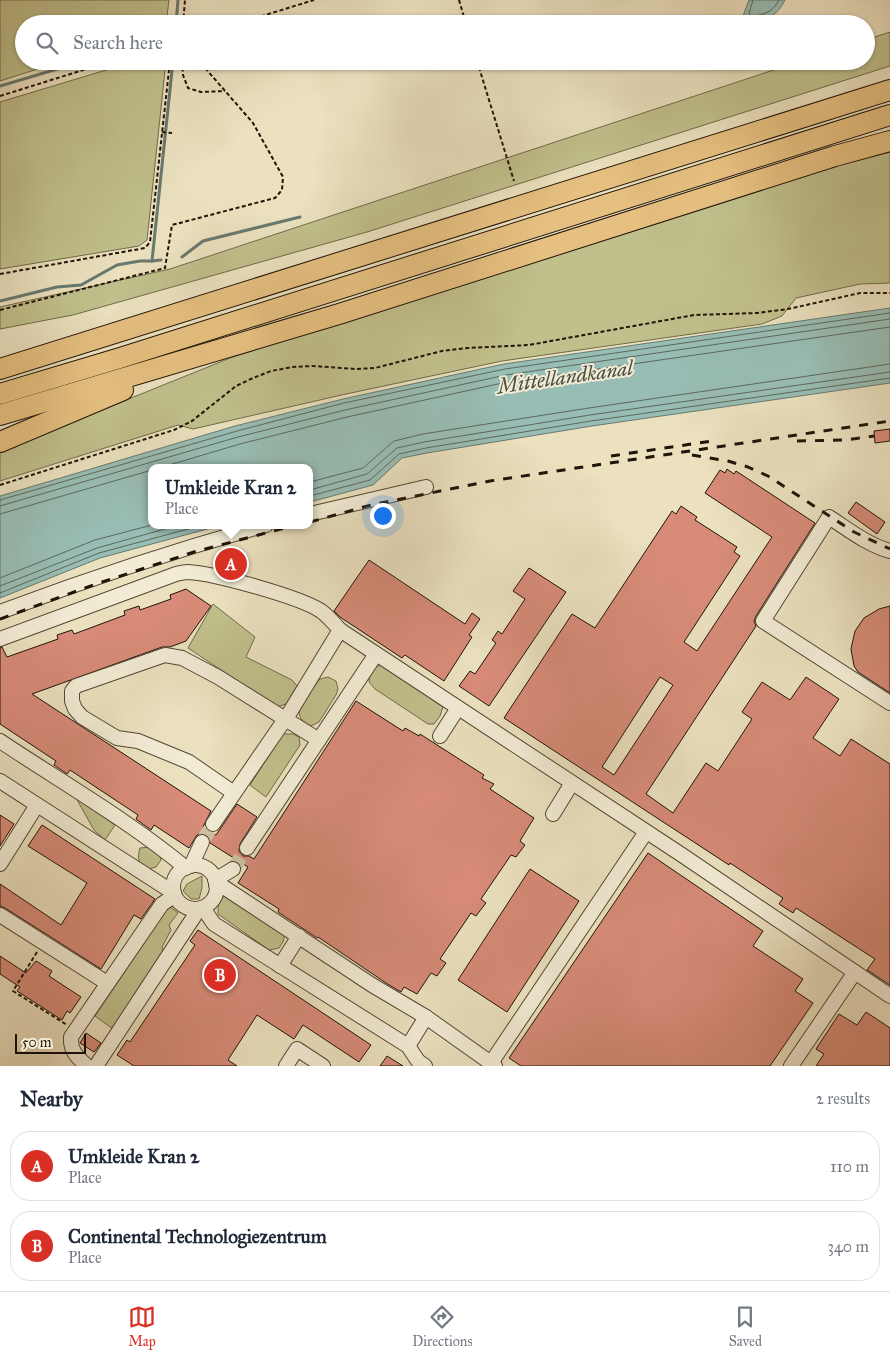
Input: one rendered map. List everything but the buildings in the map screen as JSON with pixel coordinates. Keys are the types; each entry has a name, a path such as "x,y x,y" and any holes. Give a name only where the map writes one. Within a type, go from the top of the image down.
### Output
{"highway":[{"path":"0,369 890,90"},
{"path":"0,394 120,358 890,115"},
{"path":"0,416 339,314 835,156 890,136"},
{"path":"835,156 890,141"},
{"path":"0,354 224,291 315,271"},
{"path":"0,442 152,379 339,314"}],"lane":[{"path":"313,513 426,487"},
{"path":"890,552 860,538 829,518 762,621 890,702"},
{"path":"0,612 94,577 252,529"},
{"path":"0,639 185,572 234,582 279,594 310,605 321,611 340,630 890,996"},
{"path":"213,824 286,718 340,630"},
{"path":"234,793 189,762 138,741 117,738 82,717 75,709 72,701 72,691 76,686 165,654 182,658 218,677 319,740"},
{"path":"247,848 376,654"},
{"path":"440,736 458,708"},
{"path":"0,742 95,802 188,867 206,869 216,882 224,888 372,985 426,1017 493,1064 646,832"},
{"path":"0,781 174,895 183,906 190,909 201,908"},
{"path":"553,814 572,783"},
{"path":"0,864 37,805"},
{"path":"174,895 173,883 176,876 188,867 202,842"},
{"path":"216,882 233,869"},
{"path":"96,1066 201,908 212,901 216,891 216,882"},
{"path":"86,1066 70,1046 71,1037 162,904 174,895"},
{"path":"201,908 214,924 408,1046 418,1061 425,1066"},
{"path":"106,1060 195,928 201,908"},
{"path":"0,915 107,983"},
{"path":"280,966 299,936"},
{"path":"791,1066 856,972"},
{"path":"408,1046 426,1017"},
{"path":"286,1066 297,1049 323,1066"}],"path":[{"path":"184,15 185,0"},
{"path":"265,15 314,0"},
{"path":"459,0 463,15"},
{"path":"0,96 83,70"},
{"path":"0,274 145,248 150,242 169,70"},
{"path":"183,70 188,88 201,92 225,91"},
{"path":"0,310 165,268 172,225 275,198 282,190 283,177 253,124 207,70"},
{"path":"480,70 514,181"},
{"path":"162,132 172,133"},
{"path":"0,485 174,430 192,421 236,386 271,371 313,366 356,369 375,368 442,351 529,345 694,315 788,309 860,293 890,293"},
{"path":"42,942 13,991 69,1026 67,1029"}],"green space":[{"path":"0,0 169,0 167,15 15,15 15,70 35,70 0,81"},
{"path":"890,32 890,66 367,232 73,315 0,329 0,307 170,269 774,70 875,70 875,37"},
{"path":"106,70 165,70 147,240 139,246 0,269 0,102"},
{"path":"890,148 890,283 860,284 796,298 782,316 762,324 502,361 193,429 178,425 0,481 0,451 230,358"},
{"path":"213,604 255,637 246,657 292,680 297,686 286,704 277,707 188,648"},
{"path":"381,665 443,707 440,716 434,724 428,724 375,689 369,682 370,676 375,668"},
{"path":"328,677 336,681 338,689 336,695 319,722 311,726 303,721 300,716 302,704 320,679"},
{"path":"283,734 293,734 299,737 300,745 266,797 250,785"},
{"path":"76,798 115,825 105,840 94,830"},
{"path":"151,847 158,851 161,860 156,867 148,869 139,861 140,848"},
{"path":"202,876 202,888 199,899 191,899 183,891 187,884"},
{"path":"226,895 285,934 279,948 269,950 218,914 219,903"},
{"path":"169,906 178,913 169,925 171,930 162,947 165,955 113,1029 95,1016"}],"water":[{"path":"749,0 785,0 773,15 743,15"},
{"name":"Mittellandkanal","path":"890,308 890,383 592,426 402,458 373,485 313,501 313,464 148,464 148,529 207,529 100,558 0,598 0,496 235,426 343,399 504,364"}],"waterway":[{"path":"177,15 178,0"},
{"path":"0,86 54,70"},
{"path":"0,301 57,287 81,285 117,265 152,261 172,70"},
{"path":"182,257 203,241 300,217"},
{"path":"152,261 161,260"}],"tunnel":[{"path":"202,842 213,824"},
{"path":"233,869 247,848"}],"railway":[{"path":"313,521 371,505 490,481 890,421"},
{"path":"797,441 845,440 874,436"},
{"path":"611,456 712,441"},
{"path":"692,455 728,461 768,476 854,532 890,549"},
{"path":"0,619 96,584 194,552 281,529"}],"place":[{"name":"Umkleide Kran 2","path":"231,564"},
{"name":"Continental Technologiezentrum","path":"220,975"}]}
